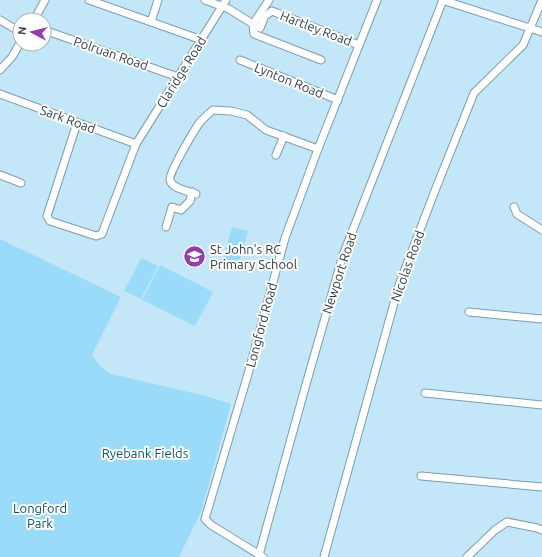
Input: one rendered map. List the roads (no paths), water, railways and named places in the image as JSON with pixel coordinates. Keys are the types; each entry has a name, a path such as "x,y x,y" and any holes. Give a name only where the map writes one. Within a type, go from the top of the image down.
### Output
{"street":[{"path":"39,12 46,0"},
{"path":"89,0 202,40"},
{"path":"112,8 115,0"},
{"path":"151,22 158,0"},
{"path":"205,0 224,3 253,24"},
{"path":"269,0 253,24 254,34 321,60"},
{"name":"Longford Road","path":"261,556 205,519 248,374 285,238 318,149 377,0"},
{"path":"442,0 542,32"},
{"name":"Newport Road","path":"261,556 302,395 343,255 442,0"},
{"name":"Nicolas Road","path":"324,557 399,285 439,181 474,93 523,45 542,0"},
{"name":"Claridge Road","path":"77,123 47,213 48,219 53,222 92,236 102,234 136,144 224,3"},
{"name":"Hartley Road","path":"253,24 260,28 265,16 272,11 359,44"},
{"path":"0,20 12,27"},
{"name":"Polruan Road","path":"52,33 178,77"},
{"path":"0,70 15,52"},
{"name":"Lynton Road","path":"240,60 338,100"},
{"name":"Sark Road","path":"0,94 136,144"},
{"path":"166,227 172,208 181,210 190,201 194,193 176,186 171,182 170,176 198,125 213,110 232,111 247,115 269,131 318,149"},
{"path":"276,155 284,136"},
{"path":"0,175 21,183"},
{"path":"514,207 517,214 542,230"},
{"path":"469,312 542,319"},
{"path":"425,393 542,405"},
{"path":"420,476 542,487"},
{"path":"467,557 494,530 507,522 542,530"}],"place":[{"name":"St John's RC Primary School","path":"195,256"}],"park label":[{"name":"Ryebank Fields","path":"145,453"},
{"name":"Longford Park","path":"40,516"}]}
